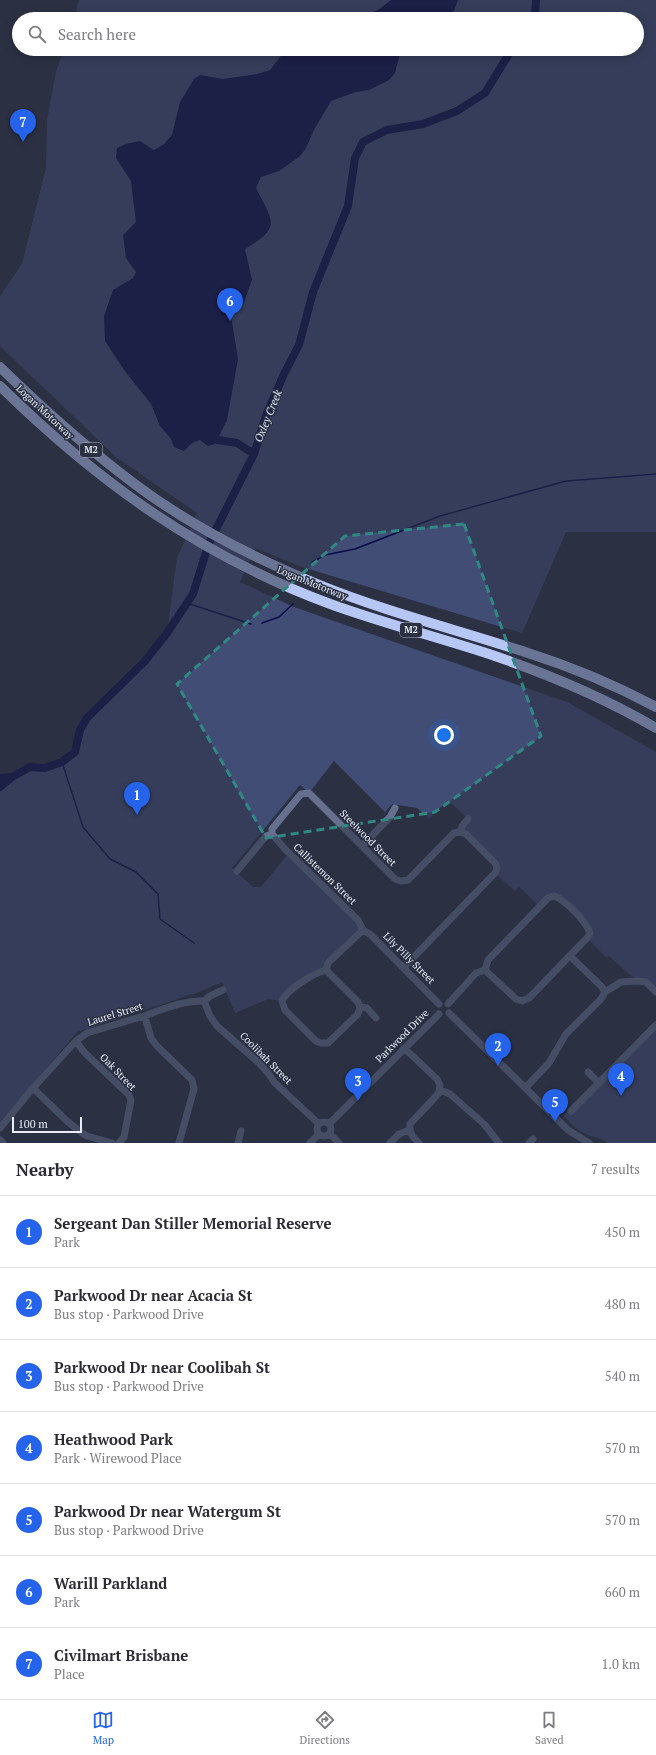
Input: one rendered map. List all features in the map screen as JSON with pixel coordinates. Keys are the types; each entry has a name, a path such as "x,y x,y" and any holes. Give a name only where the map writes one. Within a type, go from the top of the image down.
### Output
{"highway":[{"name":"Logan Motorway","path":"0,367 44,410 81,442 138,486 192,522 254,556 319,585 390,610 529,653 584,674 656,707"},
{"name":"Logan Motorway","path":"0,386 55,438 100,476 185,534 247,568 334,605 493,656 552,677 608,702 656,728"},
{"path":"628,693 639,693 656,700"}],"street":[{"name":"Steelwood Street","path":"272,834 272,829 301,794 309,793 394,879 401,881 408,880 454,833 460,832 462,826 468,819"},
{"path":"362,846 390,817 395,808"},
{"path":"404,966 495,873 496,864 466,834 460,832"},
{"path":"237,871 266,836 272,834"},
{"name":"Callistemon Street","path":"272,834 285,849 358,920 363,930"},
{"path":"554,896 560,898 588,926 590,933 587,938 528,998 522,1001 516,999 485,970 488,960 548,898 554,896"},
{"path":"326,970 328,963 363,930"},
{"name":"Lily Pilly Street","path":"363,930 371,934 404,966 439,1004"},
{"path":"570,956 602,987 605,992"},
{"path":"326,970 358,1002 360,1006 367,1008 376,1018"},
{"path":"326,970 318,972 285,994 282,1001 285,1010 316,1041 328,1043 358,1014 360,1006"},
{"path":"448,1004 476,973 485,970"},
{"path":"526,1087 549,1063 566,1034 602,999 605,992 621,982 637,981 646,982 656,992"},
{"name":"Laurel Street","path":"0,1128 33,1088 76,1041 87,1032 145,1017 151,1013 194,1000 204,1001 210,996 223,990"},
{"name":"Coolibah Street","path":"204,1001 210,1016 217,1026 258,1062 275,1083 319,1124"},
{"path":"448,1004 443,1002 439,1004 437,1009 439,1014 445,1015 449,1013"},
{"path":"448,1004 450,1008 449,1013"},
{"path":"449,1013 526,1087 568,1130 589,1143"},
{"name":"Parkwood Drive","path":"329,1124 439,1014"},
{"path":"145,1017 151,1038 192,1080 194,1089 179,1143"},
{"path":"571,1111 656,1026"},
{"name":"Oak Street","path":"76,1041 84,1052 129,1095 131,1100 124,1137 119,1143"},
{"path":"404,1048 438,1079 440,1090"},
{"path":"588,1072 599,1083"},
{"path":"33,1088 68,1122 82,1133 87,1136 112,1143"},
{"path":"420,1143 411,1135 409,1130 410,1124 440,1090"},
{"path":"440,1090 450,1094 484,1124 499,1143"},
{"path":"323,1122 329,1124 331,1128 330,1134 325,1137 319,1134 317,1129 319,1124 323,1122"},
{"path":"390,1143 399,1134 409,1130"},
{"path":"238,1143 241,1132"},
{"path":"310,1143 319,1134"},
{"path":"330,1134 339,1143"},
{"path":"0,1140 3,1143"}],"highlighted area":[{"path":"464,524 541,736 435,812 266,838 177,684 345,536"}],"shaded area":[{"path":"79,0 656,0 656,532 566,532 522,633 302,567 255,548 240,582 294,607 567,702 656,752 656,992 637,981 609,956 607,958 587,938 588,926 554,896 540,907 519,887 515,891 495,873 497,868 460,832 468,819 448,800 429,819 417,808 392,804 385,812 334,761 309,793 300,785 232,868 253,887 261,887 289,853 363,930 318,972 282,1001 268,999 235,1013 222,982 199,992 77,1032 0,1122 0,787 12,777 30,767 45,768 62,762 75,752 80,730 87,718 145,661 167,633 177,558 197,513 116,457 0,346 0,296 22,264 46,168 47,120 56,72 62,56 644,56 644,12 76,12"},
{"path":"391,0 458,0 454,12 373,12"},
{"path":"281,56 399,56 395,73 389,80 369,90 356,92 331,101 315,128 305,150 299,157 279,171 261,177 256,188 270,216 271,223 265,235 245,249 252,280 243,305 231,316 238,359 227,420 215,444 208,446 200,440 192,443 184,451 174,447 171,439 160,426 151,404 124,370 105,341 104,316 113,290 133,278 136,272 126,258 123,235 136,222 131,181 116,158 117,148 126,144 140,141 154,150 164,144 172,135 180,102 194,79 200,75 223,79 257,74 270,70"},
{"path":"656,1025 656,1143 607,1143 577,1129 563,1116"}],"waterway":[{"name":"Oxley Creek","path":"535,12 536,0"},
{"name":"Oxley Creek","path":"0,778 12,777 30,767 45,768 62,762 75,752 80,730 87,718 145,661 167,633 193,594 209,543 254,454 267,413 284,374 299,345 313,292 348,206 355,158 363,142 387,130 423,124 457,111 485,93 508,56"},
{"path":"218,440 237,443 254,454"},
{"path":"312,562 325,555 355,549 440,516 566,481 656,474"},
{"path":"187,603 251,624"},
{"path":"262,623 279,617 293,604"},
{"path":"62,762 83,827 110,859 136,872 158,894 160,919 194,943"},
{"path":"0,787 12,777"}],"place":[{"name":"Civilmart Brisbane","path":"23,142"},
{"name":"Warill Parkland","path":"230,321"},
{"name":"Sergeant Dan Stiller Memorial Reserve","path":"137,815"},
{"name":"Parkwood Dr near Acacia St","path":"498,1066"},
{"name":"Heathwood Park","path":"621,1096"},
{"name":"Parkwood Dr near Coolibah St","path":"358,1101"},
{"name":"Parkwood Dr near Watergum St","path":"555,1122"}]}
